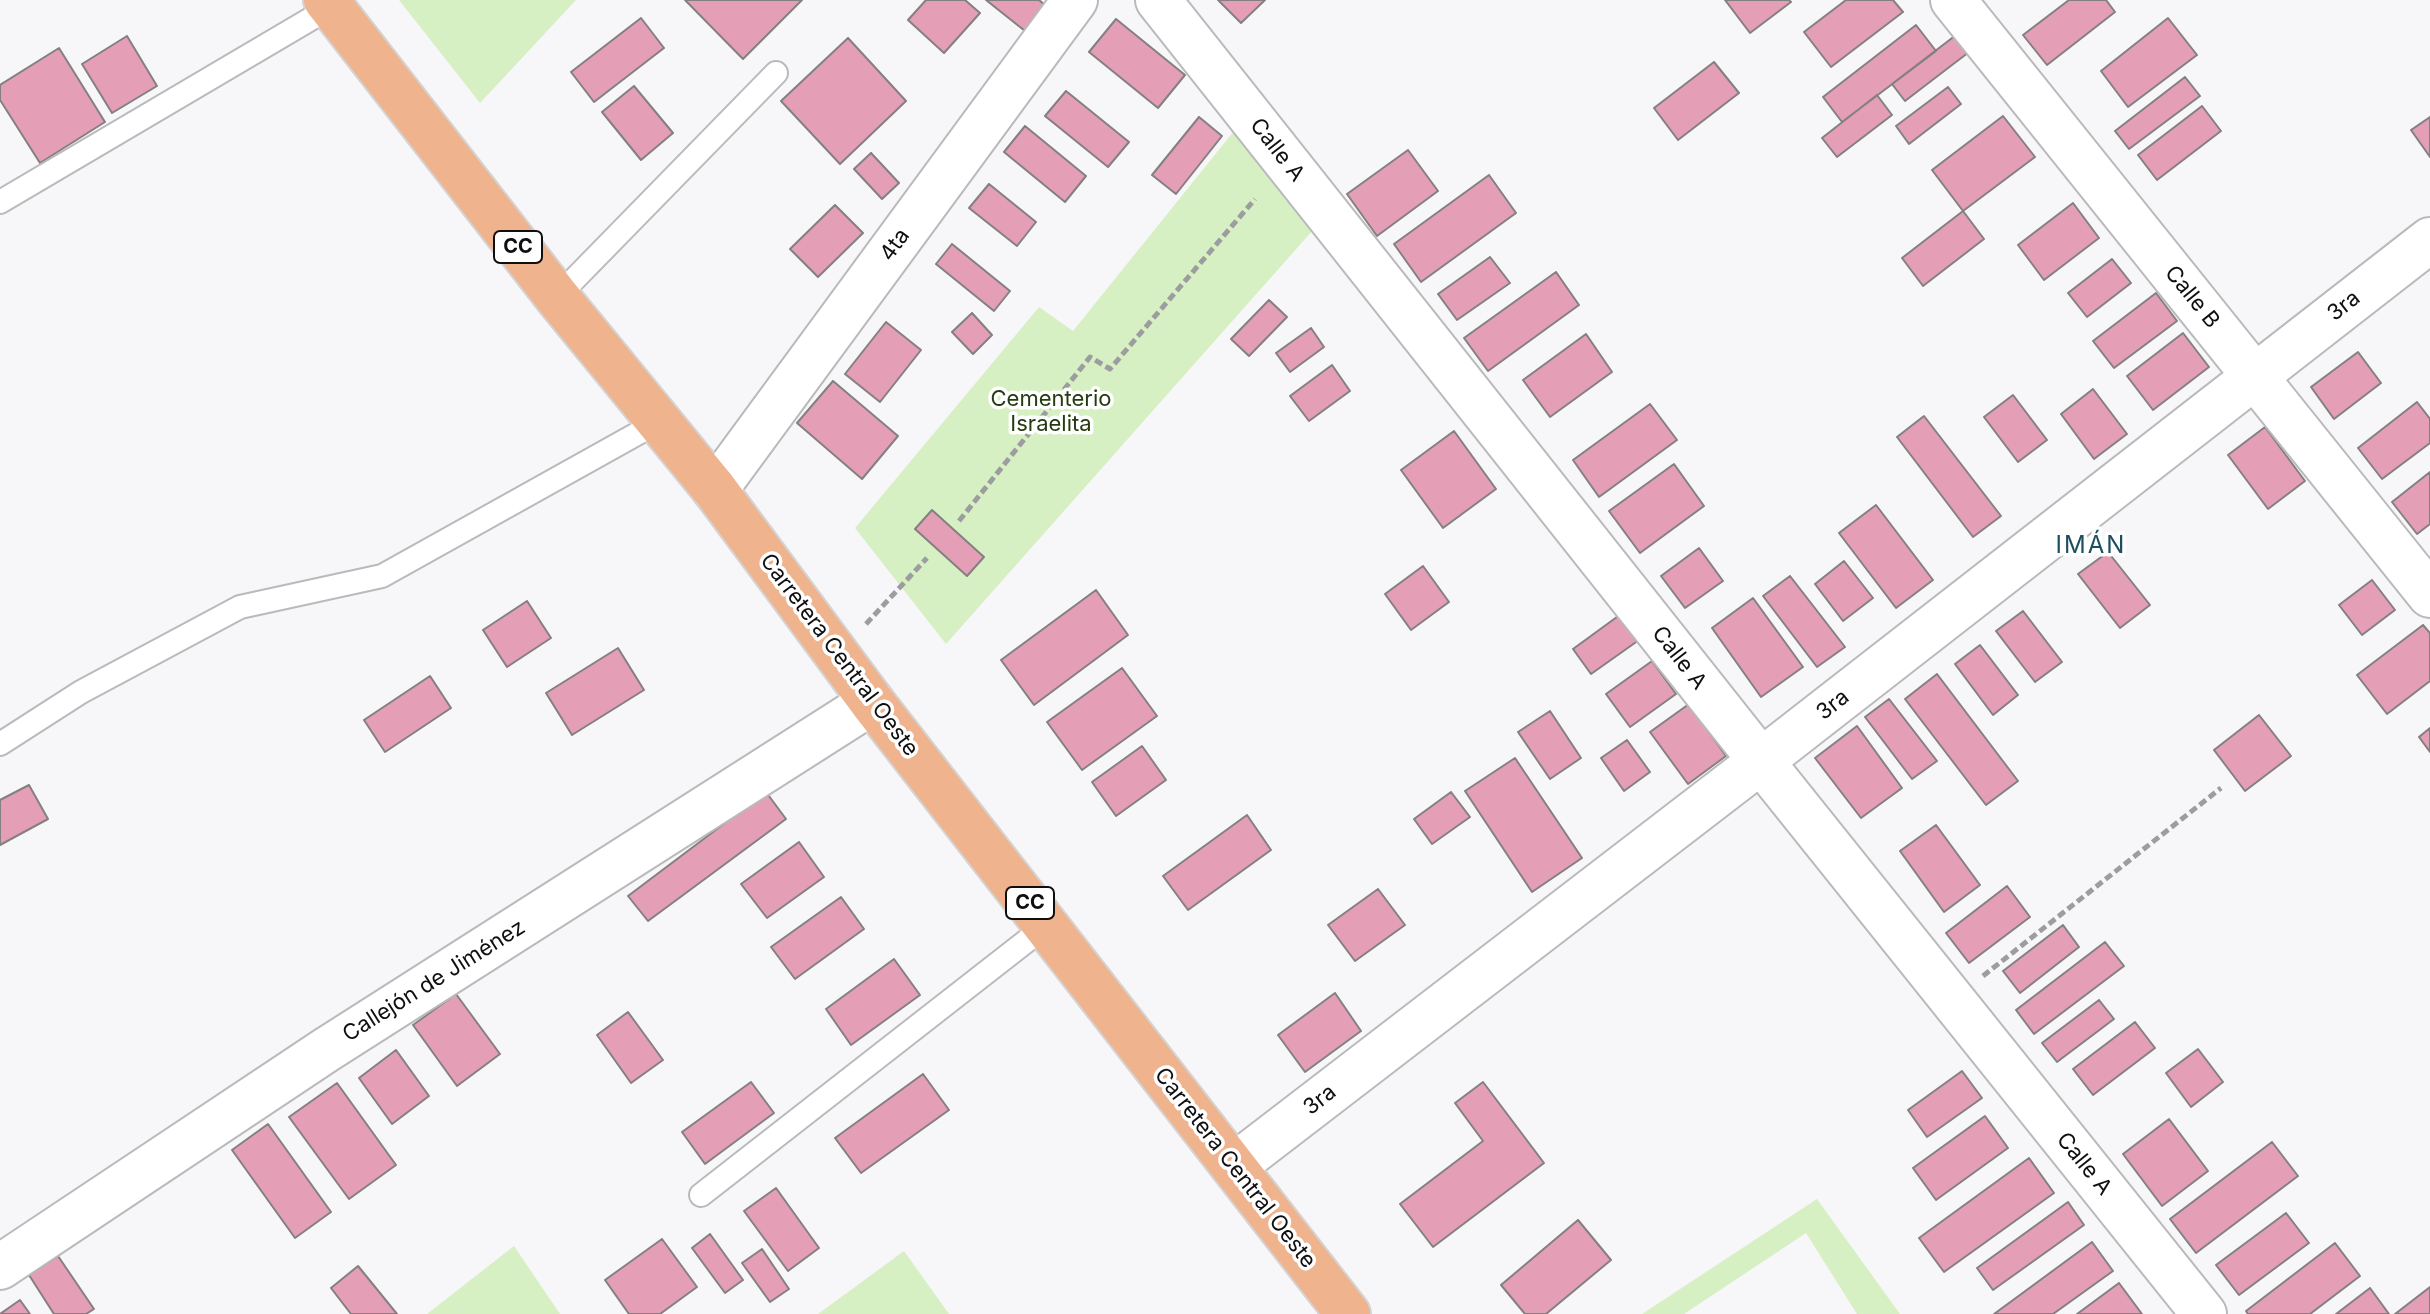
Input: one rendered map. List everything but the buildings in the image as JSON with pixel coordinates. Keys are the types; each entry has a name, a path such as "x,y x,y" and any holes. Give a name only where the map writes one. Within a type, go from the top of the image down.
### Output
{"main road":[{"name":"Carretera Central Oeste","path":"329,3 557,297 715,490 872,702 1348,1314"}],"street":[{"name":"4ta","path":"715,490 1075,0"},
{"name":"Calle A","path":"1158,0 2204,1314"},
{"name":"Calle B","path":"1953,0 2430,595"},
{"name":"3ra","path":"1234,1166 2430,240"},
{"name":"Callejón de Jiménez","path":"0,1267 326,1050 872,702"}],"lane":[{"path":"0,202 329,3"},
{"path":"557,297 776,73"},
{"path":"0,744 81,692 240,607 382,576 660,421"},
{"path":"701,1195 1047,925"}],"path":[{"path":"959,521 1090,357 1110,369 1255,199"},
{"path":"838,654 927,558"},
{"path":"1952,1000 2221,788"}],"green space":[{"path":"399,0 576,0 480,103"},
{"name":"Cementerio Israelita","path":"1238,126 1321,221 946,644 855,528 1039,307 1073,331"},
{"path":"1817,1199 1900,1314 1857,1314 1806,1233 1684,1314 1642,1314"},
{"path":"514,1246 560,1314 427,1314"},
{"path":"904,1251 949,1314 818,1314"}],"district":[{"name":"IMÁN","path":"2091,546"}]}
